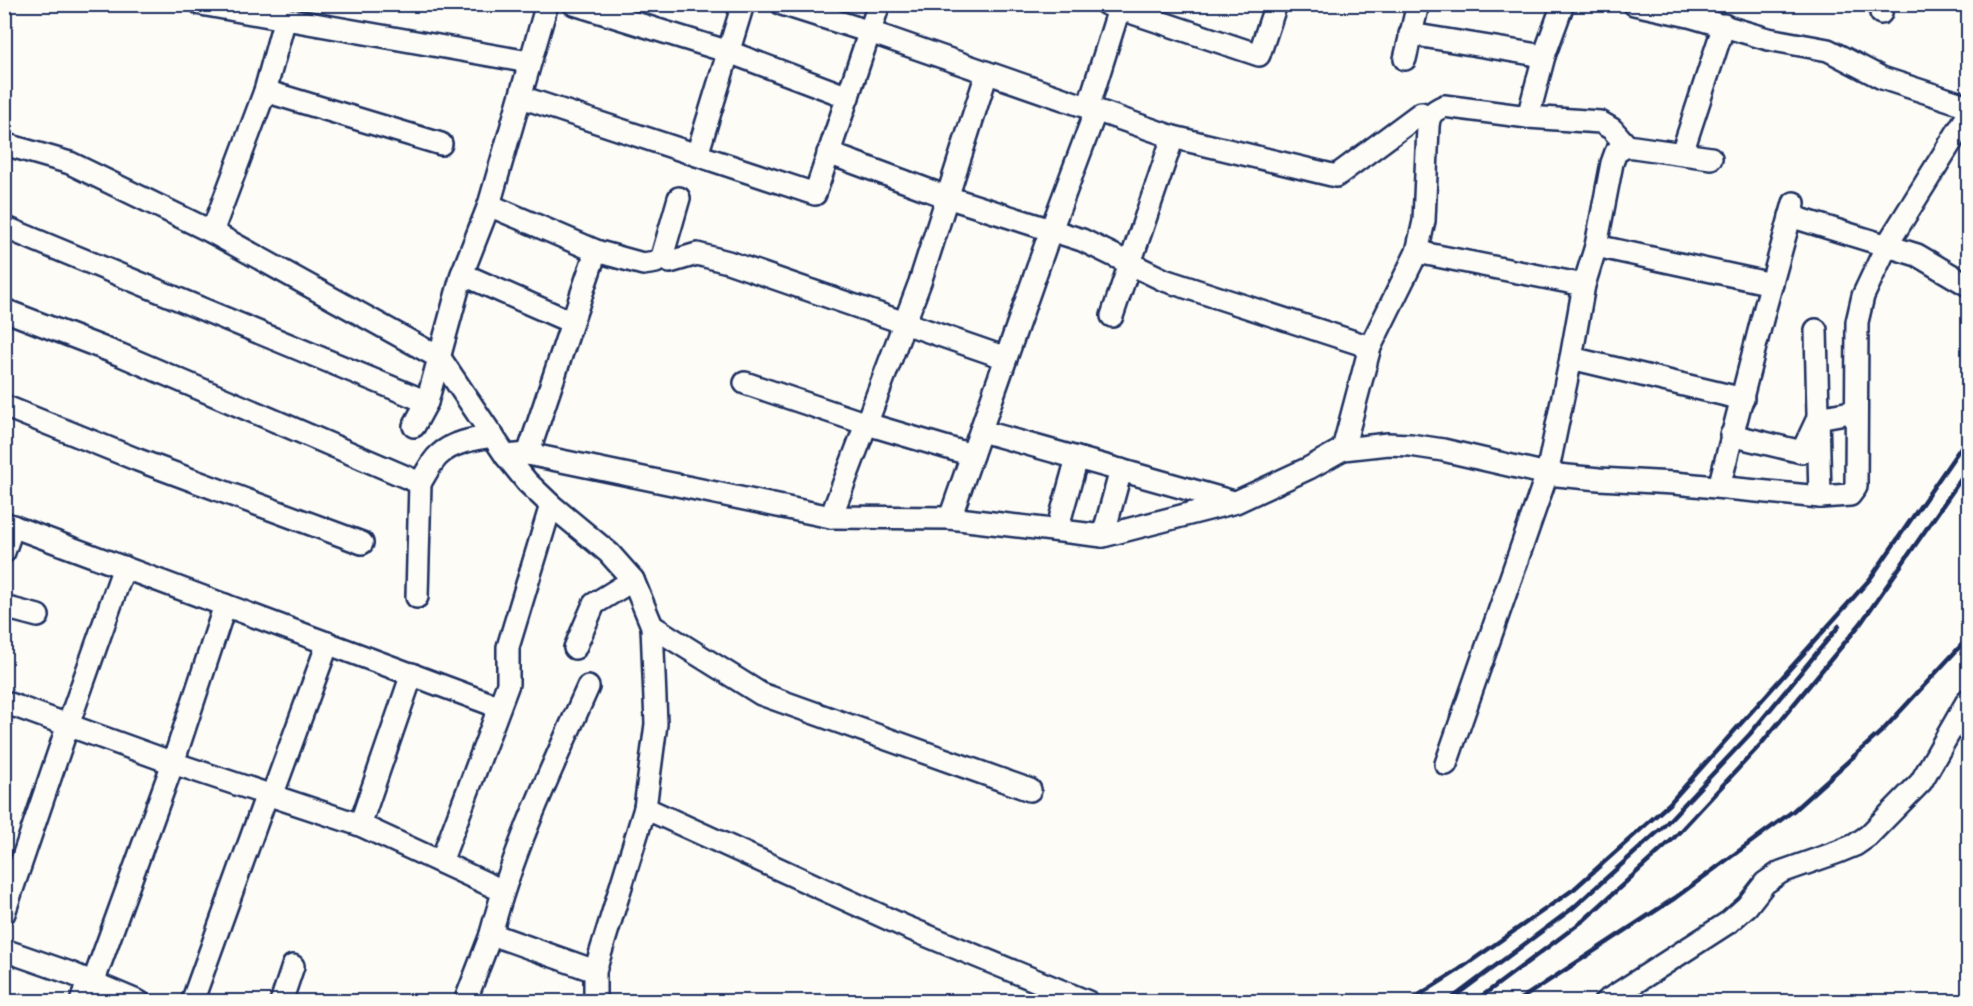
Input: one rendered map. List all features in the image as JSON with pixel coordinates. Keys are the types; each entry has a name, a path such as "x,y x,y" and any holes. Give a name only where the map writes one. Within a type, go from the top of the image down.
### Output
{"street":[{"path":"201,4 529,62"},
{"path":"414,426 427,402 462,274 489,205 547,4"},
{"path":"574,4 729,52 848,97"},
{"path":"696,155 743,4"},
{"path":"782,4 870,32 1173,137 1336,176 1421,113"},
{"path":"521,97 814,194 879,4"},
{"path":"950,518 1092,109 1110,6 1259,56 1276,4"},
{"path":"1405,59 1418,4"},
{"path":"1528,117 1544,57 1563,4"},
{"path":"1634,4 1663,7 1768,39 1828,50 1882,78 1968,106"},
{"path":"212,232 265,91 285,18"},
{"path":"1682,153 1724,26"},
{"path":"1410,34 1544,57"},
{"path":"831,517 905,323 987,73"},
{"path":"265,91 441,144"},
{"path":"1343,449 1370,347 1417,252 1425,221 1429,116 1433,111 1444,106 1528,117 1600,122 1612,129 1627,146"},
{"path":"506,456 528,454 831,517 950,518 1103,536 1236,502 1309,468 1343,449 1388,444 1443,450 1546,474 1820,497 1851,495 1856,487 1857,322 1863,296 1887,245 1968,115"},
{"path":"1112,316 1173,137"},
{"path":"4,144 69,163 212,232 440,358 506,456 527,482 609,553 633,580 652,626 656,724 645,808 595,971 595,1002"},
{"path":"1446,764 1546,474 1584,285 1596,246 1612,163 1617,152 1627,146 1711,158"},
{"path":"828,153 947,197 1082,240 1164,280 1370,347"},
{"path":"489,205 596,251 643,264 656,262 662,257 679,198"},
{"path":"1719,487 1792,210 1917,255 1968,285"},
{"path":"4,227 427,402"},
{"path":"1596,246 1772,284"},
{"path":"528,454 596,251"},
{"path":"1417,252 1584,285"},
{"path":"662,257 670,262 697,254 728,262 1006,358"},
{"path":"462,274 571,322"},
{"path":"4,310 121,355 420,483"},
{"path":"1816,330 1820,497"},
{"path":"1571,358 1743,399"},
{"path":"745,383 867,424 972,455"},
{"path":"4,406 138,460 362,543"},
{"path":"1818,417 1857,411"},
{"path":"1731,435 1802,452 1818,417"},
{"path":"981,431 1236,502"},
{"path":"417,597 420,483 438,455 468,440 493,436"},
{"path":"1058,530 1077,458"},
{"path":"1103,536 1121,470"},
{"path":"441,862 508,684 508,647 551,505"},
{"path":"4,552 9,525 499,707"},
{"path":"4,913 124,567"},
{"path":"575,648 594,604 633,580"},
{"path":"81,1002 91,982 173,763 225,605"},
{"path":"4,607 38,616"},
{"path":"652,626 761,694 1030,790"},
{"path":"192,1002 328,643"},
{"path":"360,825 412,674"},
{"path":"465,1002 492,932 503,891 588,687"},
{"path":"1605,1002 1729,922 1747,906 1765,883 1780,872 1838,852 1868,836 1921,782 1968,700"},
{"path":"4,702 173,763 360,825 503,891"},
{"path":"645,808 906,927 1088,1002"},
{"path":"492,932 491,934 595,971"},
{"path":"4,950 139,1002"},
{"path":"281,1002 293,966"}],"railway":[{"path":"1408,1002 1457,971 1574,889 1669,804 1870,579 1968,437"},
{"path":"1474,1002 1584,920 1672,840 1761,744 1861,623 1968,469"},
{"path":"1447,1002 1573,908 1661,829 1750,734 1839,626"},
{"path":"1516,1002 1675,898 1793,811 1883,730 1968,638"}]}
